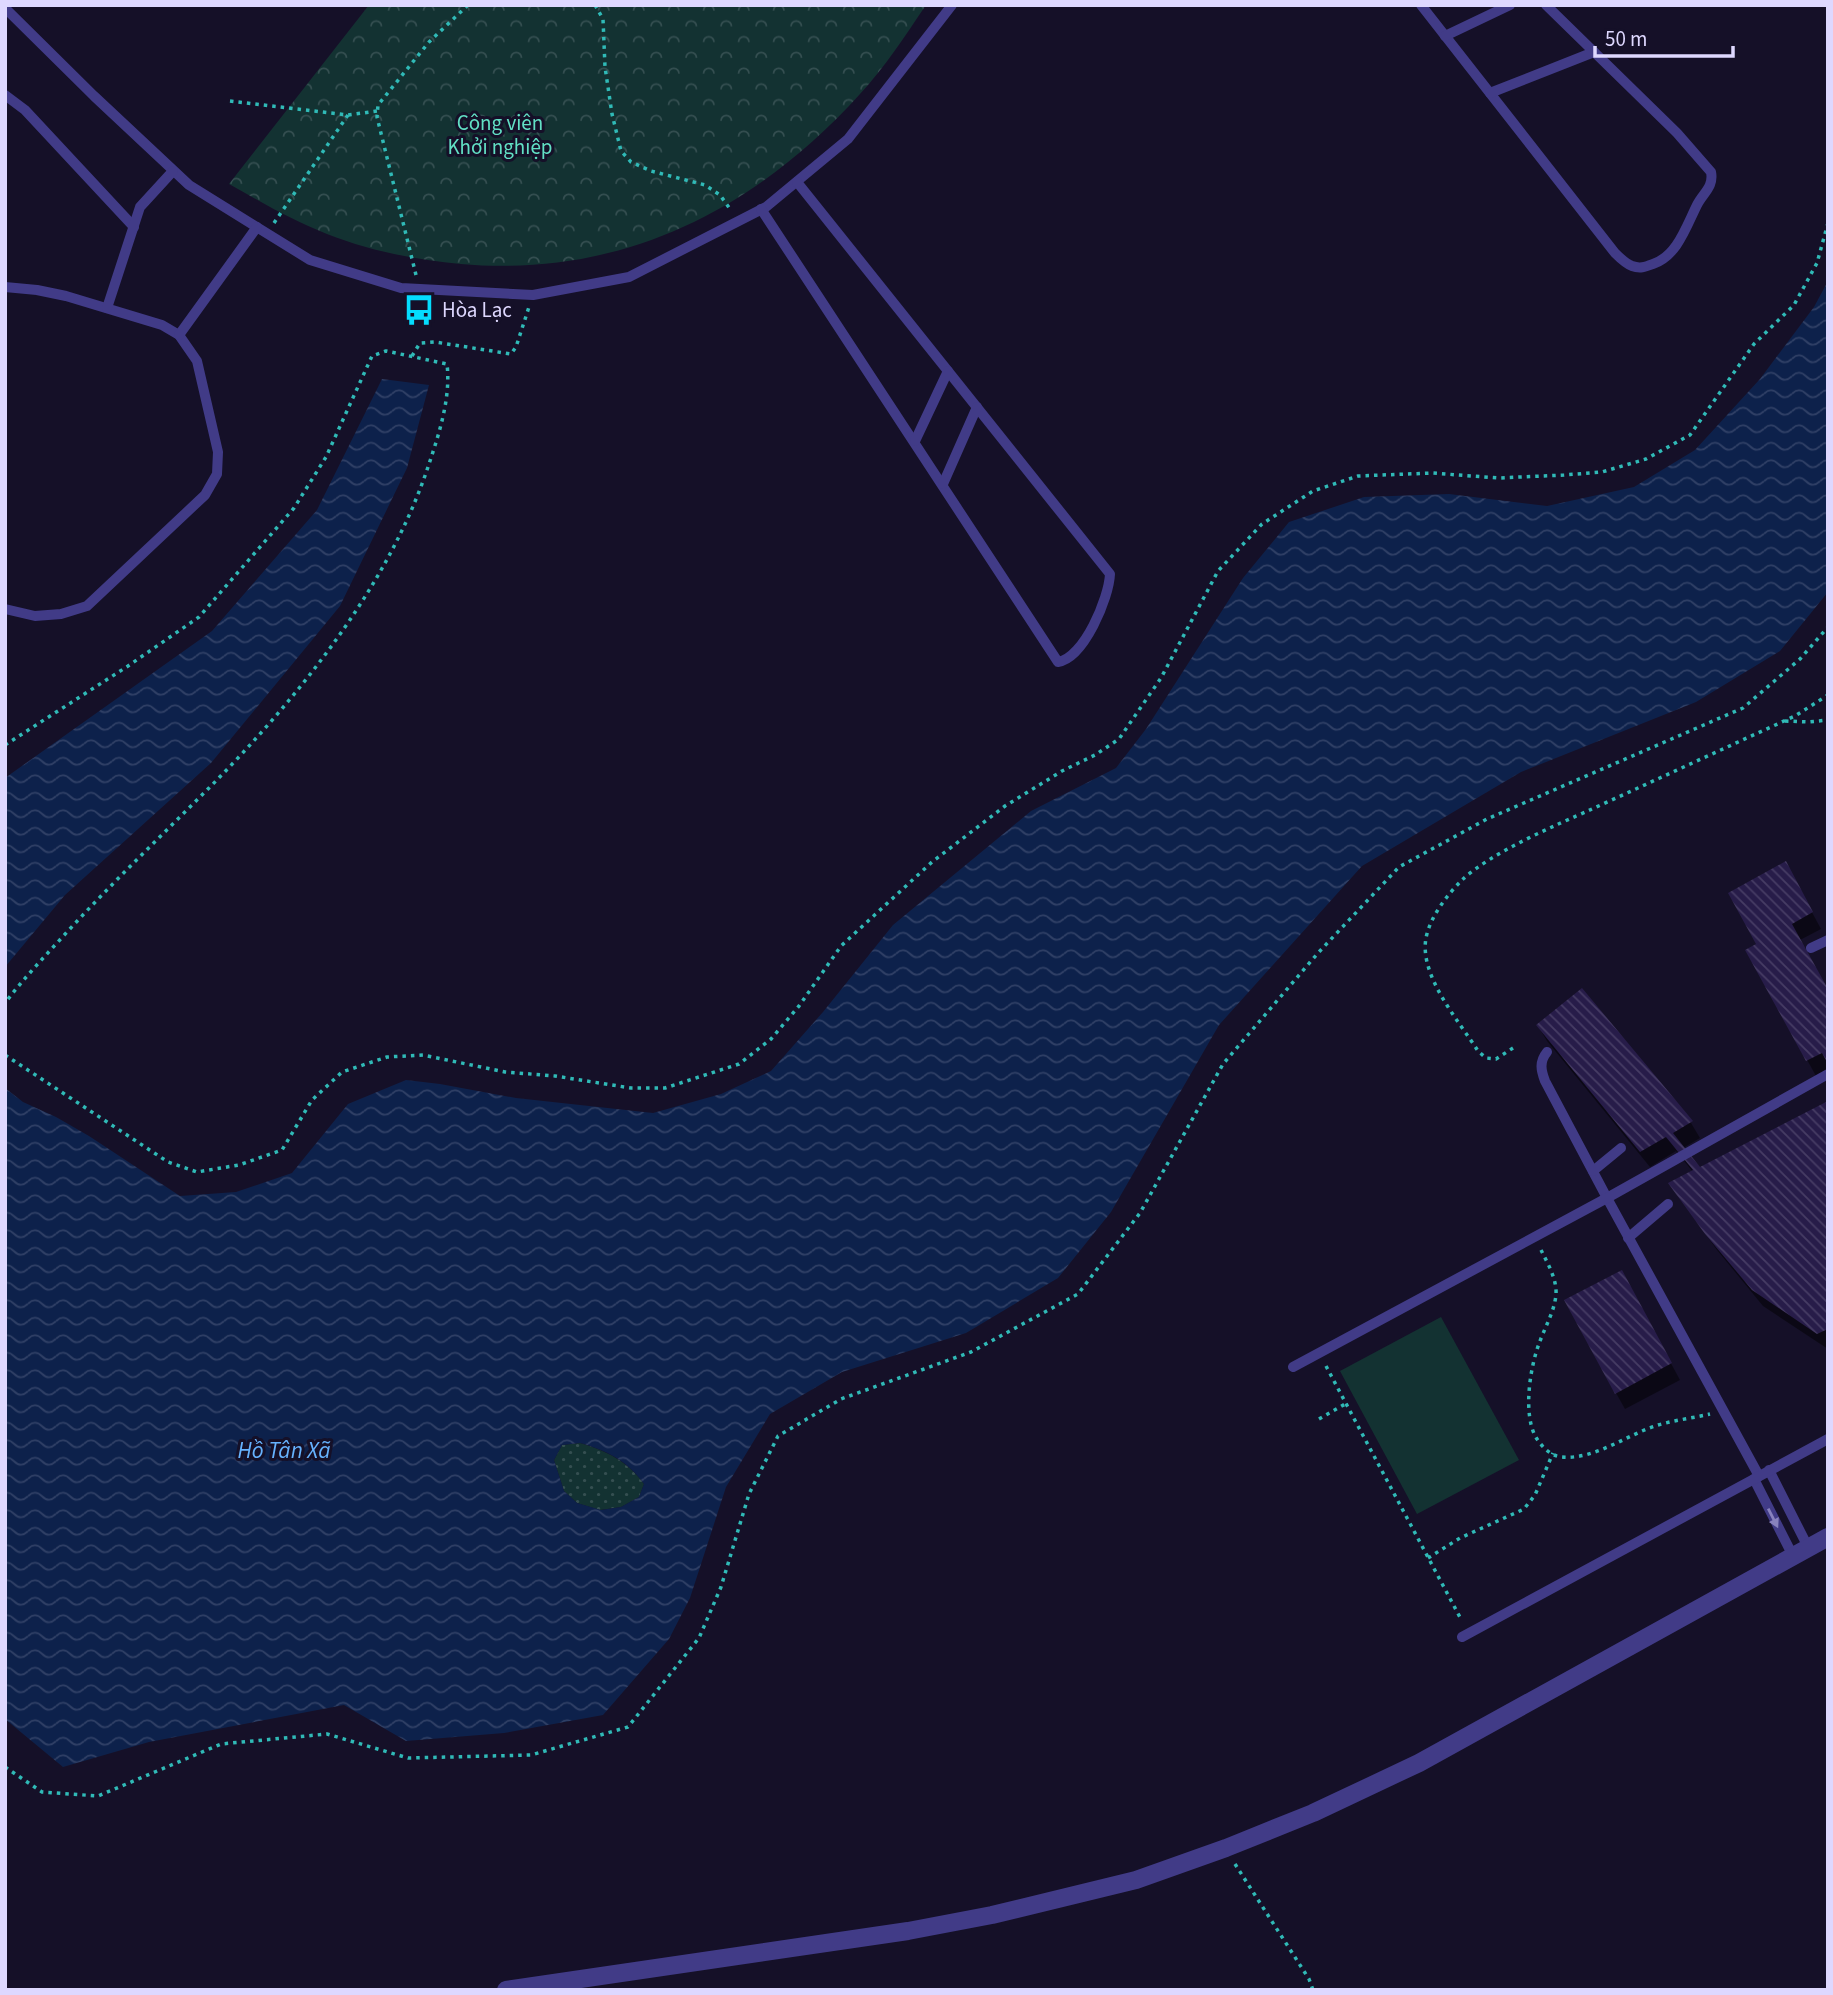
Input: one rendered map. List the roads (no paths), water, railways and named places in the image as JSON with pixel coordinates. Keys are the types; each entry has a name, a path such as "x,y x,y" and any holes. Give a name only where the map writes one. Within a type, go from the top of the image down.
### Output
{"street":[{"path":"506,1990 908,1931 992,1915 1136,1880 1313,1813 1419,1763 1828,1537"}],"lane":[{"path":"5,8 189,185 310,260 401,289 533,295 629,277 761,209 848,139 952,5"},
{"path":"1422,5 1615,254 1629,266 1641,268 1663,261 1679,242 1699,200 1710,187 1713,180 1711,172 1677,133 1546,5"},
{"path":"1445,36 1510,5"},
{"path":"1490,93 1594,52"},
{"path":"5,95 25,110 134,227"},
{"path":"107,308 140,207 173,171"},
{"path":"761,209 1058,662 1066,661 1082,645 1094,623 1110,583 1110,574 797,182"},
{"path":"179,334 262,230"},
{"path":"5,287 47,292 107,308 162,325 179,334 197,361 218,452 216,474 205,495 88,606 61,614 36,616 5,609"},
{"path":"915,441 948,371"},
{"path":"943,484 977,407"},
{"path":"1811,948 1828,940"},
{"path":"1547,1052 1542,1058 1541,1069 1545,1082 1801,1552"},
{"path":"1293,1367 1607,1198 1828,1074"},
{"path":"1593,1171 1621,1149"},
{"path":"1628,1238 1668,1204"},
{"path":"1462,1637 1828,1439"},
{"path":"1760,1475 1801,1552"}],"water":[{"name":"Hồ Tân Xã","path":"1828,281 1828,592 1780,651 1696,702 1521,772 1362,866 1219,1025 1111,1212 1058,1278 966,1333 842,1372 770,1414 726,1487 690,1598 669,1639 603,1715 504,1733 406,1741 344,1705 149,1742 63,1767 5,1719 5,1088 23,1102 89,1136 180,1196 236,1192 292,1173 348,1104 406,1080 516,1098 653,1113 721,1094 771,1071 893,925 1031,811 1116,768 1146,729 1243,578 1289,522 1364,497 1449,494 1547,506 1634,487 1695,450 1760,379 1814,307","holes":["580,1443 616,1458 638,1476 644,1484 639,1497 621,1507 601,1510 577,1503 564,1491 554,1460 562,1445"]},
{"path":"382,379 429,385 407,468 340,606 211,763 65,895 5,967 5,778 212,631 317,510"}],"place":[{"name":"Hòa Lạc","path":"419,310"}],"park label":[{"name":"Công viên Khởi nghiệp","path":"500,135"}]}
